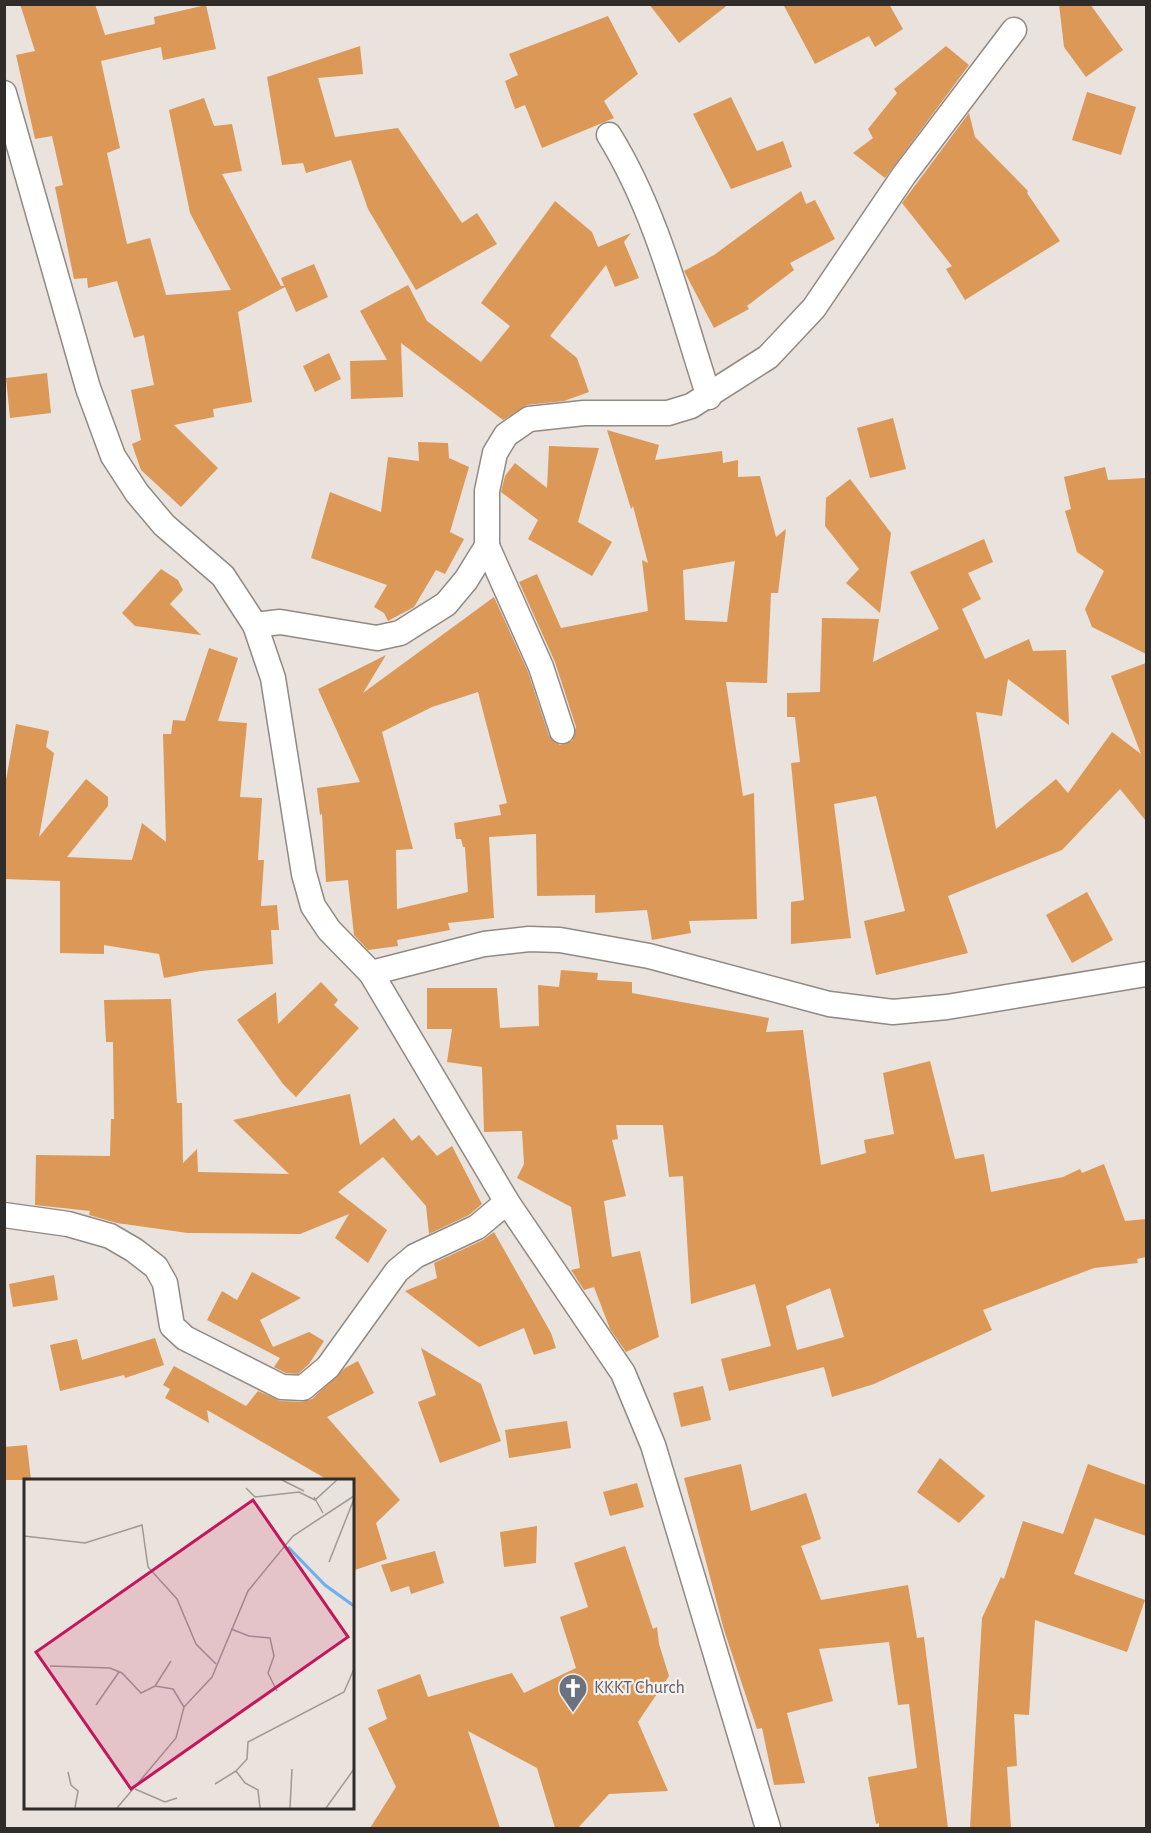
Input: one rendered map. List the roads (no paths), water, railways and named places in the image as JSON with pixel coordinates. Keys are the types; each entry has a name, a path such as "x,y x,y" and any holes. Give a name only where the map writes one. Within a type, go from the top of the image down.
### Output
{"street":[{"path":"562,731 541,667 487,546 487,491 495,453 506,435 529,419 584,413 668,413 709,397 768,357 801,324 851,256 904,175 1014,30"},
{"path":"4,93 88,388 113,456 137,493 164,525 223,576 255,625 273,678 304,874 313,906 329,930 370,973 507,1202 623,1372 631,1390 653,1445 768,1828"},
{"path":"609,135 632,171 652,224 709,397"},
{"path":"255,625 280,622 377,638 400,633 446,604 466,580 487,546"},
{"path":"370,973 484,944 529,939 560,940 650,956 829,1004 893,1012 947,1007 1146,974"},
{"path":"4,1215 68,1224 110,1236 126,1245 156,1267 167,1292 172,1326 185,1338 282,1387 303,1388 328,1366 398,1271 416,1256 477,1227 507,1202"}],"place":[{"name":"KKKT Church","path":"573,1714"}]}
